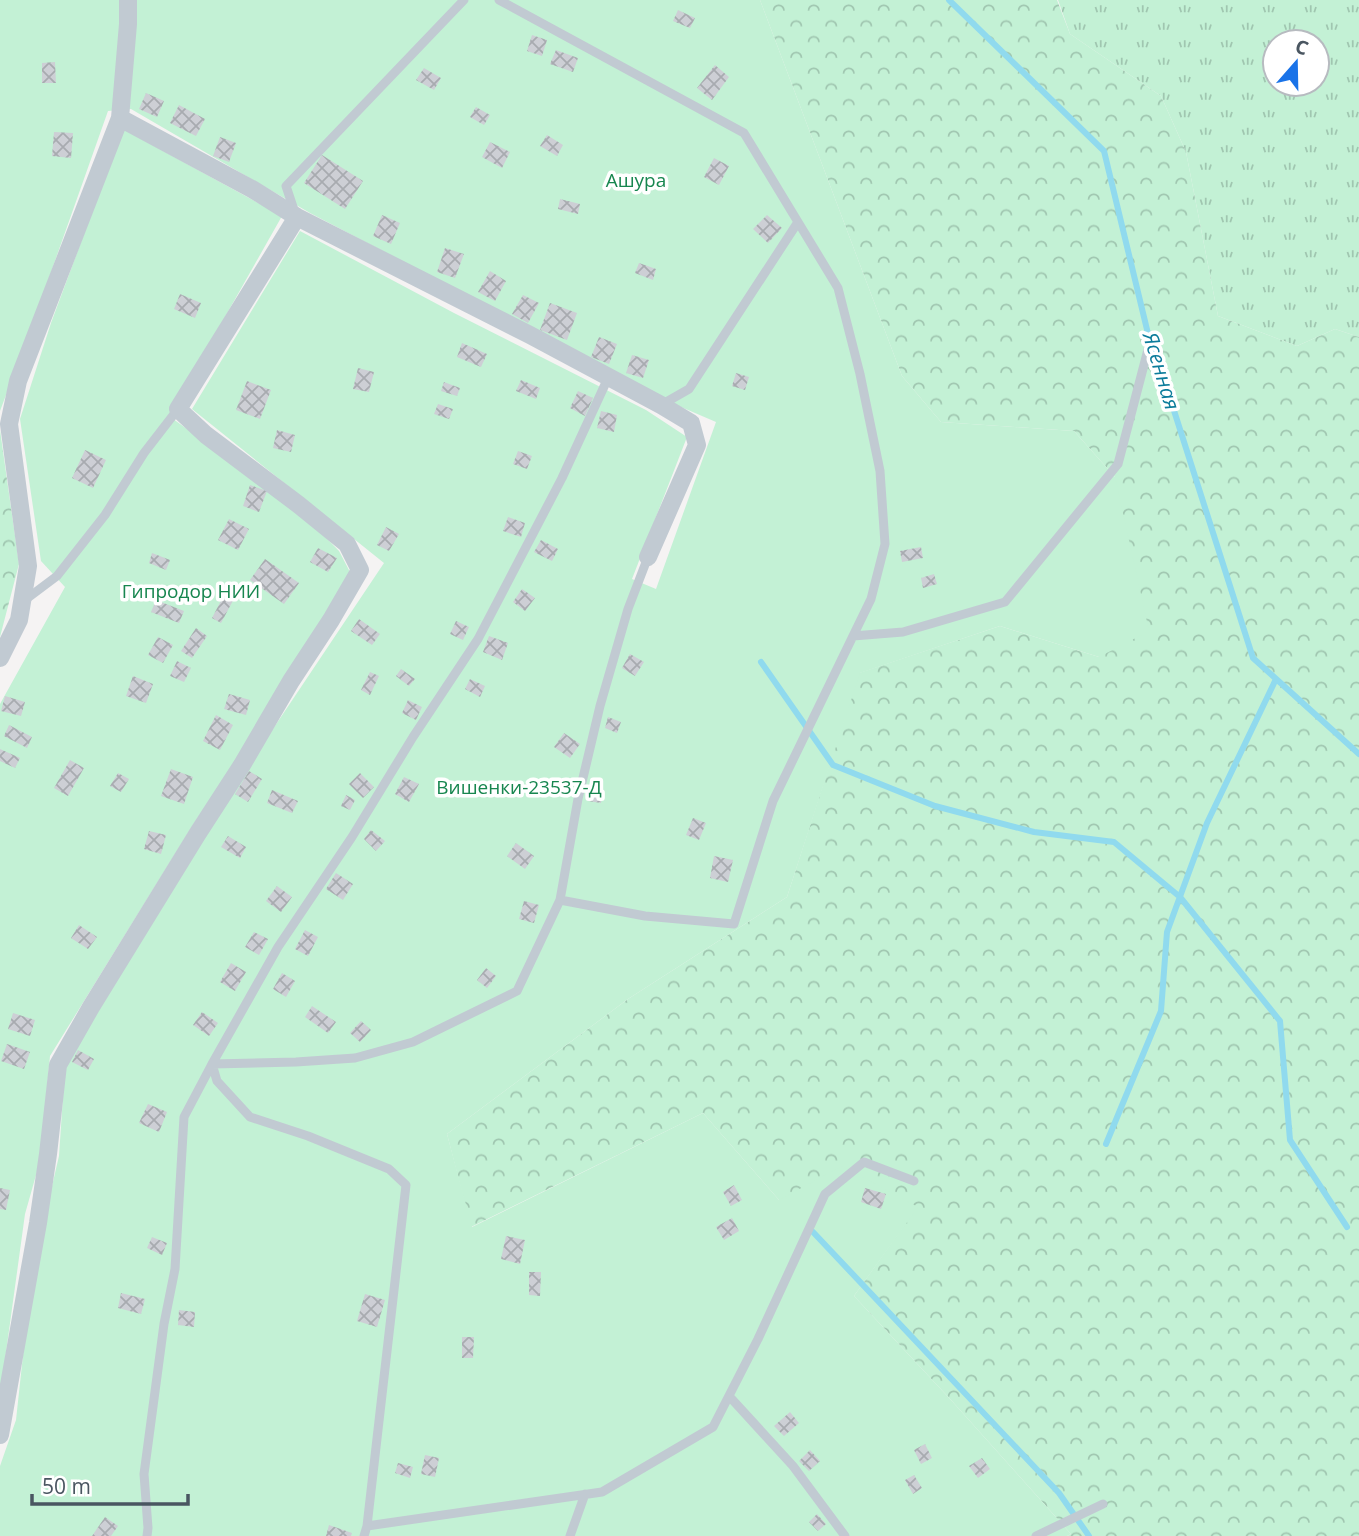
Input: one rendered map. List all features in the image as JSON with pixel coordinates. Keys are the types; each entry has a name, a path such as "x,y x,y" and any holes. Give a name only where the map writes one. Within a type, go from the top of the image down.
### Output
{"street":[{"path":"0,658 19,620 28,566 9,424 18,381 120,118 128,0"},
{"path":"120,118 252,189 297,217 530,335 691,423 697,445 648,558"},
{"path":"0,1435 38,1223 58,1065 360,570 347,544 206,435 178,410 297,217"}],"lane":[{"path":"297,217 286,186 464,0"},
{"path":"499,0 744,133 838,288 860,374 880,471 885,544 871,599 774,801 734,924 645,916 560,900"},
{"path":"661,405 689,389 798,222"},
{"path":"853,636 903,632 1005,602 1118,464 1150,342"},
{"path":"146,1536 148,1528 144,1474 164,1324 175,1269 184,1117 278,947 352,837 413,737 478,639 562,478 608,378"},
{"path":"21,603 57,576 105,515 144,453 178,410"},
{"path":"212,1064 355,1058 413,1042 517,991 560,900 578,799 600,706 628,609 648,558"},
{"path":"212,1064 217,1081 250,1117 308,1136 389,1169 406,1185 365,1531 602,1492 713,1427 764,1327 825,1194 864,1162 914,1181"},
{"path":"729,1396 793,1466 845,1536"},
{"path":"570,1536 585,1494"},
{"path":"1036,1536 1102,1503"}],"green space":[{"name":"Вишенки-23537-Д","path":"0,0 760,0 902,376 941,422 1074,431 1115,477 1149,631 1099,657 1000,626 860,673 787,897 628,999 447,1134 472,1227 703,1113 779,1200 842,1166 918,1207 854,1296 1071,1534 0,1536 0,1466 16,1420 32,1272 59,1156 65,1066 210,823 384,563 192,409 300,231 646,410 687,437 632,579 656,589 716,422 681,407 310,213 131,109 108,111 0,411"},
{"path":"760,0 1057,0 1070,34 1161,96 1186,152 1218,316 1297,346 1335,329 1359,337 1359,1536 1067,1536 1071,1534 854,1296 917,1207 779,1200 703,1113 471,1227 447,1134 628,999 787,897 859,673 1000,626 1099,657 1115,477 1074,431 941,422 902,376"},
{"path":"1058,0 1359,0 1359,337 1335,329 1297,346 1218,316 1186,152 1161,96 1070,34"},
{"name":"Гипродор НИИ","path":"123,129 282,216 169,416 299,510 339,551 350,572 236,762 196,820 50,1056 40,1161 25,1214 0,1396 0,704 65,587 41,561 20,419 51,323"},
{"path":"0,430 19,564 0,637"}],"building":[{"path":"678,10 695,18 690,28 673,21"},
{"path":"532,35 547,40 542,56 527,51"},
{"path":"556,50 578,58 573,72 550,64"},
{"path":"55,62 56,83 42,83 42,63"},
{"path":"715,65 729,77 712,100 697,88"},
{"path":"424,68 441,78 434,90 416,80"},
{"path":"146,93 164,101 157,117 139,109"},
{"path":"179,105 205,119 196,136 170,123"},
{"path":"476,107 490,115 484,125 470,117"},
{"path":"54,132 73,133 71,158 52,156"},
{"path":"547,135 563,145 557,156 540,146"},
{"path":"220,137 236,143 229,162 213,156"},
{"path":"490,142 510,152 502,168 482,157"},
{"path":"322,155 363,181 345,209 304,183"},
{"path":"714,158 729,166 719,185 704,177"},
{"path":"560,199 580,204 578,214 558,209"},
{"path":"382,215 400,223 391,244 373,236"},
{"path":"767,215 782,228 768,243 753,229"},
{"path":"445,248 464,254 455,278 437,272"},
{"path":"639,263 656,269 653,280 635,273"},
{"path":"490,271 506,281 495,301 478,292"},
{"path":"180,294 201,303 195,318 174,309"},
{"path":"523,295 539,303 528,323 512,314"},
{"path":"550,303 577,313 567,340 540,330"},
{"path":"599,337 617,344 609,364 591,357"},
{"path":"462,343 487,354 481,367 457,357"},
{"path":"632,355 649,360 643,378 626,373"},
{"path":"358,368 374,372 369,392 353,389"},
{"path":"736,373 749,377 745,390 732,386"},
{"path":"521,380 540,388 536,399 516,391"},
{"path":"247,381 271,390 260,419 236,410"},
{"path":"444,382 460,388 457,396 441,391"},
{"path":"578,391 593,398 585,416 570,408"},
{"path":"438,404 453,409 449,419 434,414"},
{"path":"601,411 617,415 614,432 597,428"},
{"path":"277,430 295,435 291,452 273,448"},
{"path":"85,450 106,460 93,488 72,478"},
{"path":"518,451 532,456 527,469 513,464"},
{"path":"250,485 267,491 259,512 243,506"},
{"path":"508,517 525,523 521,537 503,531"},
{"path":"229,519 249,529 238,550 218,540"},
{"path":"386,527 399,534 389,551 377,545"},
{"path":"541,540 558,549 552,561 534,552"},
{"path":"921,547 923,558 902,562 900,551"},
{"path":"318,548 337,558 328,572 310,562"},
{"path":"152,553 170,560 166,570 149,563"},
{"path":"265,559 299,583 284,604 250,580"},
{"path":"934,574 937,584 923,588 921,578"},
{"path":"522,589 535,598 525,611 513,602"},
{"path":"226,591 236,595 221,623 212,618"},
{"path":"156,600 184,611 179,623 151,612"},
{"path":"359,619 380,634 372,645 351,631"},
{"path":"456,621 469,627 463,640 450,634"},
{"path":"196,628 207,636 192,658 181,651"},
{"path":"489,636 508,643 502,660 483,652"},
{"path":"158,637 173,645 163,663 148,655"},
{"path":"630,654 644,662 635,676 622,668"},
{"path":"177,661 191,668 184,682 170,676"},
{"path":"401,669 415,679 409,686 396,676"},
{"path":"370,672 379,676 370,695 361,690"},
{"path":"133,676 153,684 146,703 126,696"},
{"path":"470,679 485,686 480,697 465,689"},
{"path":"229,694 250,700 246,715 224,709"},
{"path":"5,696 25,702 21,716 1,711"},
{"path":"408,700 422,707 416,720 402,713"},
{"path":"216,715 233,725 220,750 203,741"},
{"path":"608,717 621,722 617,733 605,728"},
{"path":"9,725 32,737 27,748 4,736"},
{"path":"564,733 580,744 570,758 554,747"},
{"path":"0,749 20,758 15,768 0,761"},
{"path":"70,760 84,768 68,796 54,788"},
{"path":"171,769 193,777 184,804 161,796"},
{"path":"249,771 262,779 248,802 235,794"},
{"path":"118,773 129,779 121,792 110,786"},
{"path":"360,773 374,787 363,798 349,784"},
{"path":"404,777 419,784 409,802 395,794"},
{"path":"591,783 603,785 601,803 588,801"},
{"path":"272,790 298,801 292,813 267,803"},
{"path":"346,795 355,800 350,810 341,806"},
{"path":"693,818 706,823 699,840 686,835"},
{"path":"371,830 385,841 376,851 364,839"},
{"path":"149,831 166,835 161,854 144,849"},
{"path":"228,836 246,847 240,858 221,847"},
{"path":"516,843 534,856 525,869 507,856"},
{"path":"714,856 733,860 728,882 710,878"},
{"path":"336,873 353,884 343,900 326,889"},
{"path":"277,886 292,897 281,912 266,901"},
{"path":"524,901 539,905 534,923 519,919"},
{"path":"79,925 97,937 88,949 71,938"},
{"path":"305,930 318,937 308,956 295,949"},
{"path":"254,932 268,939 259,955 245,947"},
{"path":"231,963 246,972 235,991 220,982"},
{"path":"486,968 496,976 487,988 477,980"},
{"path":"282,973 295,981 286,997 273,989"},
{"path":"312,1006 336,1022 328,1033 305,1017"},
{"path":"202,1012 218,1023 209,1036 193,1025"},
{"path":"13,1013 35,1020 30,1036 8,1029"},
{"path":"361,1021 371,1030 360,1042 350,1033"},
{"path":"7,1044 30,1052 24,1069 1,1061"},
{"path":"78,1050 94,1059 88,1070 72,1062"},
{"path":"148,1104 167,1112 159,1132 139,1123"},
{"path":"734,1185 742,1200 731,1206 723,1192"},
{"path":"0,1188 10,1190 6,1210 0,1209"},
{"path":"865,1188 886,1194 881,1209 861,1202"},
{"path":"732,1218 739,1231 724,1240 716,1227"},
{"path":"506,1236 525,1240 520,1264 501,1259"},
{"path":"152,1237 167,1243 162,1255 147,1248"},
{"path":"529,1272 541,1272 540,1296 529,1295"},
{"path":"121,1293 145,1299 141,1314 118,1308"},
{"path":"365,1294 385,1300 377,1327 357,1321"},
{"path":"179,1310 195,1312 194,1327 178,1325"},
{"path":"462,1337 474,1337 473,1358 462,1358"},
{"path":"790,1412 799,1423 784,1436 774,1426"},
{"path":"925,1444 932,1458 921,1464 914,1450"},
{"path":"810,1450 820,1461 809,1471 799,1461"},
{"path":"425,1455 439,1458 435,1477 421,1474"},
{"path":"982,1458 990,1469 978,1478 969,1466"},
{"path":"398,1463 413,1467 410,1478 395,1473"},
{"path":"914,1475 922,1488 913,1494 905,1480"},
{"path":"817,1514 826,1524 818,1531 809,1522"},
{"path":"105,1517 118,1526 111,1536 92,1536"},
{"path":"329,1525 352,1533 351,1536 326,1536"}],"waterway":[{"name":"Ясенная","path":"949,0 1104,151 1150,342 1253,658 1359,754"},
{"path":"761,662 833,765 935,806 1034,832 1114,842 1180,897 1280,1021 1290,1140 1347,1227"},
{"path":"1106,1144 1161,1011 1167,932 1207,823 1276,679"},
{"path":"813,1232 1059,1493 1089,1536"}],"park label":[{"name":"Ашура","path":"636,180"}]}
